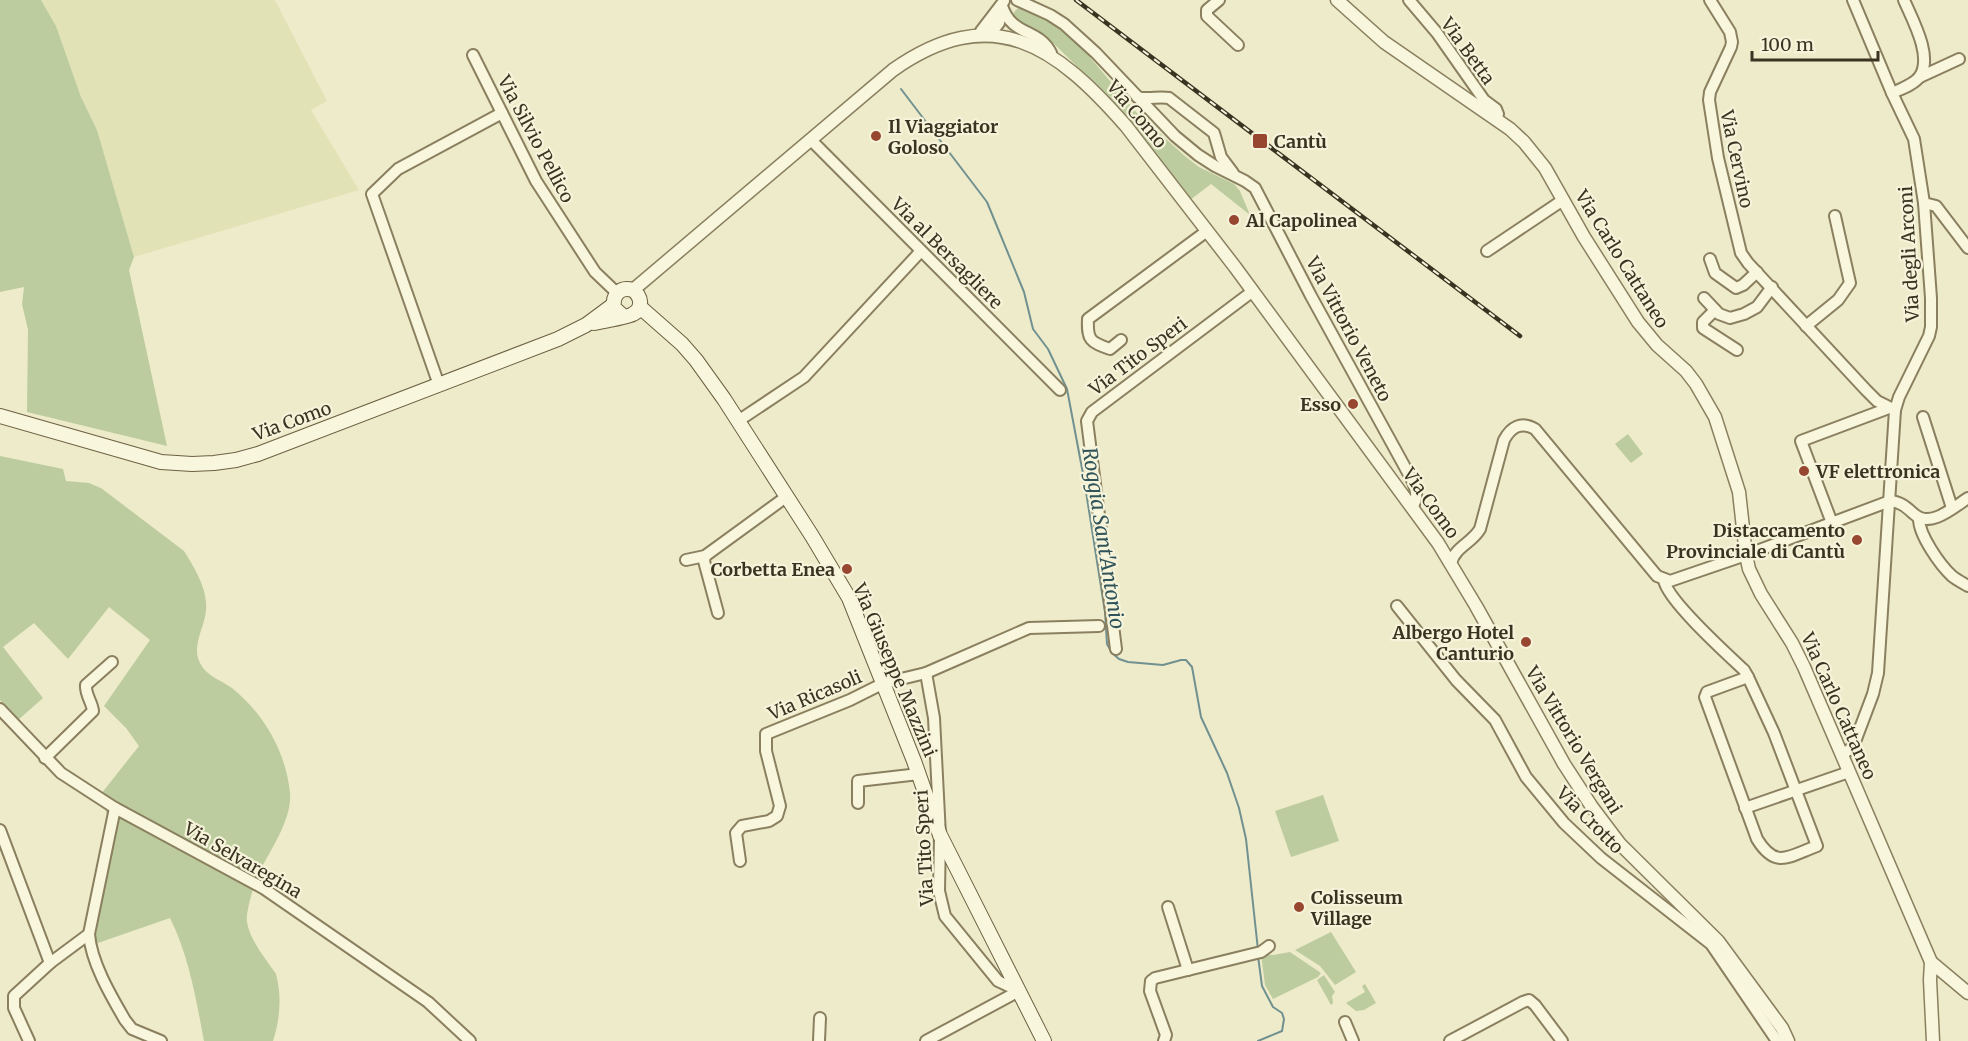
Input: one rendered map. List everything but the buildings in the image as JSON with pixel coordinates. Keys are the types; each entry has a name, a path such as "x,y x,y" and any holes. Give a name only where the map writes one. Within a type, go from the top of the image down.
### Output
{"main road":[{"name":"Via Giuseppe Mazzini","path":"633,290 639,295 627,306 673,335 696,360 738,421 849,598 917,767 940,836 1044,1041"},
{"name":"Via Como","path":"0,416 161,462 214,463 258,454 528,352 627,306"}],"street":[{"name":"Via Vittorio Veneto","path":"1017,0 1064,24 1096,53 1175,136 1198,155 1256,188 1311,296 1412,480 1416,495 1412,507"},
{"path":"1220,0 1207,10 1207,16 1238,45"},
{"name":"Via Carlo Cattaneo","path":"1337,0 1384,42 1496,119 1536,155 1638,322 1657,345 1691,378 1715,417 1739,492 1746,555 1753,578 1792,643 1843,754 1931,962 1933,1041"},
{"name":"Via Betta","path":"1409,0 1437,33 1484,100 1498,112 1496,119"},
{"name":"Via Cervino","path":"1710,0 1730,32 1732,42 1709,96 1714,133 1738,246 1745,259 1866,390 1892,409"},
{"name":"Via degli Arconi","path":"1843,754 1853,747 1869,706 1878,673 1890,501 1892,409 1929,336 1931,327 1924,203 1917,147 1853,0"},
{"path":"1904,0 1923,50 1923,69 1920,76"},
{"path":"987,32 999,23 1003,3"},
{"path":"1003,3 1006,16 1016,27 1042,40 1051,53"},
{"name":"Via Como","path":"633,290 916,53 938,41 965,33 987,32 1024,39 1051,53 1094,90 1126,126 1252,291 1451,563"},
{"name":"Via Silvio Pellico","path":"473,54 536,181 595,272 627,306"},
{"path":"1892,93 1912,83 1920,76 1959,59"},
{"name":"Via Vittorio Veneto","path":"1137,97 1169,98 1206,127 1215,136 1221,158 1235,176"},
{"path":"439,385 372,194 398,169 502,113"},
{"name":"Via al Bersagliere","path":"811,140 1060,390"},
{"path":"1487,251 1563,200"},
{"path":"1924,203 1936,206 1968,248"},
{"path":"1806,326 1838,300 1850,283 1835,216"},
{"path":"1121,340 1110,349 1094,343 1087,334 1088,319 1207,231"},
{"name":"Via Como","path":"627,306 686,246"},
{"path":"738,421 804,377 921,250"},
{"path":"1710,259 1715,273 1736,288 1743,285 1757,272"},
{"path":"1704,298 1719,314 1730,318 1757,308 1772,287"},
{"name":"Via Tito Speri","path":"1116,649 1087,421 1092,412 1252,291"},
{"path":"1715,310 1703,322 1703,328 1737,350"},
{"path":"1832,523 1801,441 1892,409"},
{"path":"1923,417 1952,508"},
{"path":"1451,563 1455,553 1474,538 1480,529 1504,440 1513,428 1519,425 1530,426 1539,434 1657,576 1664,580 1676,581 1890,501 1904,505 1919,519 1925,539 1946,570 1968,586"},
{"path":"686,560 705,556 786,497"},
{"path":"1919,519 1935,518 1968,498"},
{"path":"1438,543 1450,545 1468,542"},
{"path":"705,556 704,561 718,613"},
{"name":"Via Vittorio Vergani","path":"1451,563 1564,764 1606,828 1718,941 1782,1028 1788,1041"},
{"path":"1664,580 1669,591 1707,636 1744,670 1748,677 1774,733 1817,846 1783,858 1774,858 1760,845 1705,697 1707,692 1748,677"},
{"name":"Via Crotto","path":"1397,606 1456,680 1495,720 1526,777 1564,823 1601,858 1712,944 1777,1041"},
{"path":"926,673 1029,628 1099,626"},
{"path":"45,758 93,711 93,705 85,691 86,685 112,662"},
{"name":"Via Tito Speri","path":"926,673 934,718 940,836 939,891 945,916 998,981 1019,991"},
{"name":"Via Ricasoli","path":"740,861 736,833 742,826 768,821 777,816 780,806 766,752 766,734 850,700 884,683 926,673"},
{"name":"Via Selvaregina","path":"0,709 61,773 116,808 263,888 428,1002 470,1041"},
{"path":"858,803 858,781 917,767 935,758"},
{"path":"1745,808 1849,772"},
{"path":"116,808 89,934 93,957 125,1020 132,1029 161,1041"},
{"path":"0,830 50,963"},
{"path":"1168,907 1188,970"},
{"path":"29,1041 14,1008 14,996 50,963 89,934"},
{"path":"1164,1041 1166,1035 1150,991 1151,981 1155,978 1261,950"},
{"path":"1931,962 1968,993"},
{"path":"926,1041 1019,991"},
{"path":"1450,1041 1529,1000 1562,1041"},
{"path":"819,1041 820,1018"},
{"path":"1345,1022 1353,1041"},
{"name":"Via Vittorio Vergani","path":"1782,1028 1795,1041"}],"green space":[{"path":"0,0 41,0 56,26 81,97 97,130 134,257 129,270 167,446 27,412 28,330 22,304 24,287 0,292"},
{"path":"41,0 275,0 327,101 311,110 359,190 134,257 97,130 81,97 56,26"},
{"path":"1018,8 1049,20 1079,44 1136,112 1199,167 1234,184 1240,191 1250,215 1211,184 1190,200 1130,122 1096,85 1049,39 1014,19 1014,12"},
{"path":"1628,434 1643,454 1631,463 1615,444"},
{"path":"0,456 63,469 66,481 89,483 101,488 184,551 200,579 205,594 206,610 197,650 200,663 210,675 244,698 254,710 278,749 288,778 290,803 288,813 257,877 247,918 251,936 276,974 278,983 279,1008 273,1041 204,1041 187,963 170,918 95,944 108,819 101,794 139,746 126,728 104,706 150,640 109,607 68,659 34,623 3,647 43,698 17,721 0,700"},
{"path":"1323,795 1339,841 1291,857 1275,811"},
{"path":"1331,932 1356,972 1335,985 1320,966 1295,950"},
{"path":"1290,952 1321,973 1318,977 1273,999 1265,985 1261,954 1273,955"},
{"path":"1324,975 1335,992 1331,1005 1317,980"},
{"path":"1365,984 1376,1003 1364,1010 1356,1011 1346,1003 1365,992 1362,986"}],"waterway":[{"name":"Roggia Sant'Antonio","path":"901,89 987,202 1024,292 1033,329 1048,349 1067,389 1105,612 1107,644 1112,653 1128,662 1163,665 1186,660 1192,667 1201,717 1227,773 1239,808 1246,839 1258,950"},
{"name":"Roggia Sant'Antonio","path":"1258,956 1262,986 1273,1007 1282,1013 1284,1019 1282,1031 1258,1041"}],"railway":[{"path":"1076,0 1520,336"}],"place":[{"name":"Il Viaggiator Goloso","path":"876,136"},
{"name":"Cantù","path":"1260,141"},
{"name":"Al Capolinea","path":"1234,220"},
{"name":"Esso","path":"1353,404"},
{"name":"VF elettronica","path":"1804,471"},
{"name":"Distaccamento Provinciale di Cantù","path":"1857,540"},
{"name":"Corbetta Enea","path":"847,569"},
{"name":"Albergo Hotel Canturio","path":"1526,642"},
{"name":"Colisseum Village","path":"1299,907"}]}
